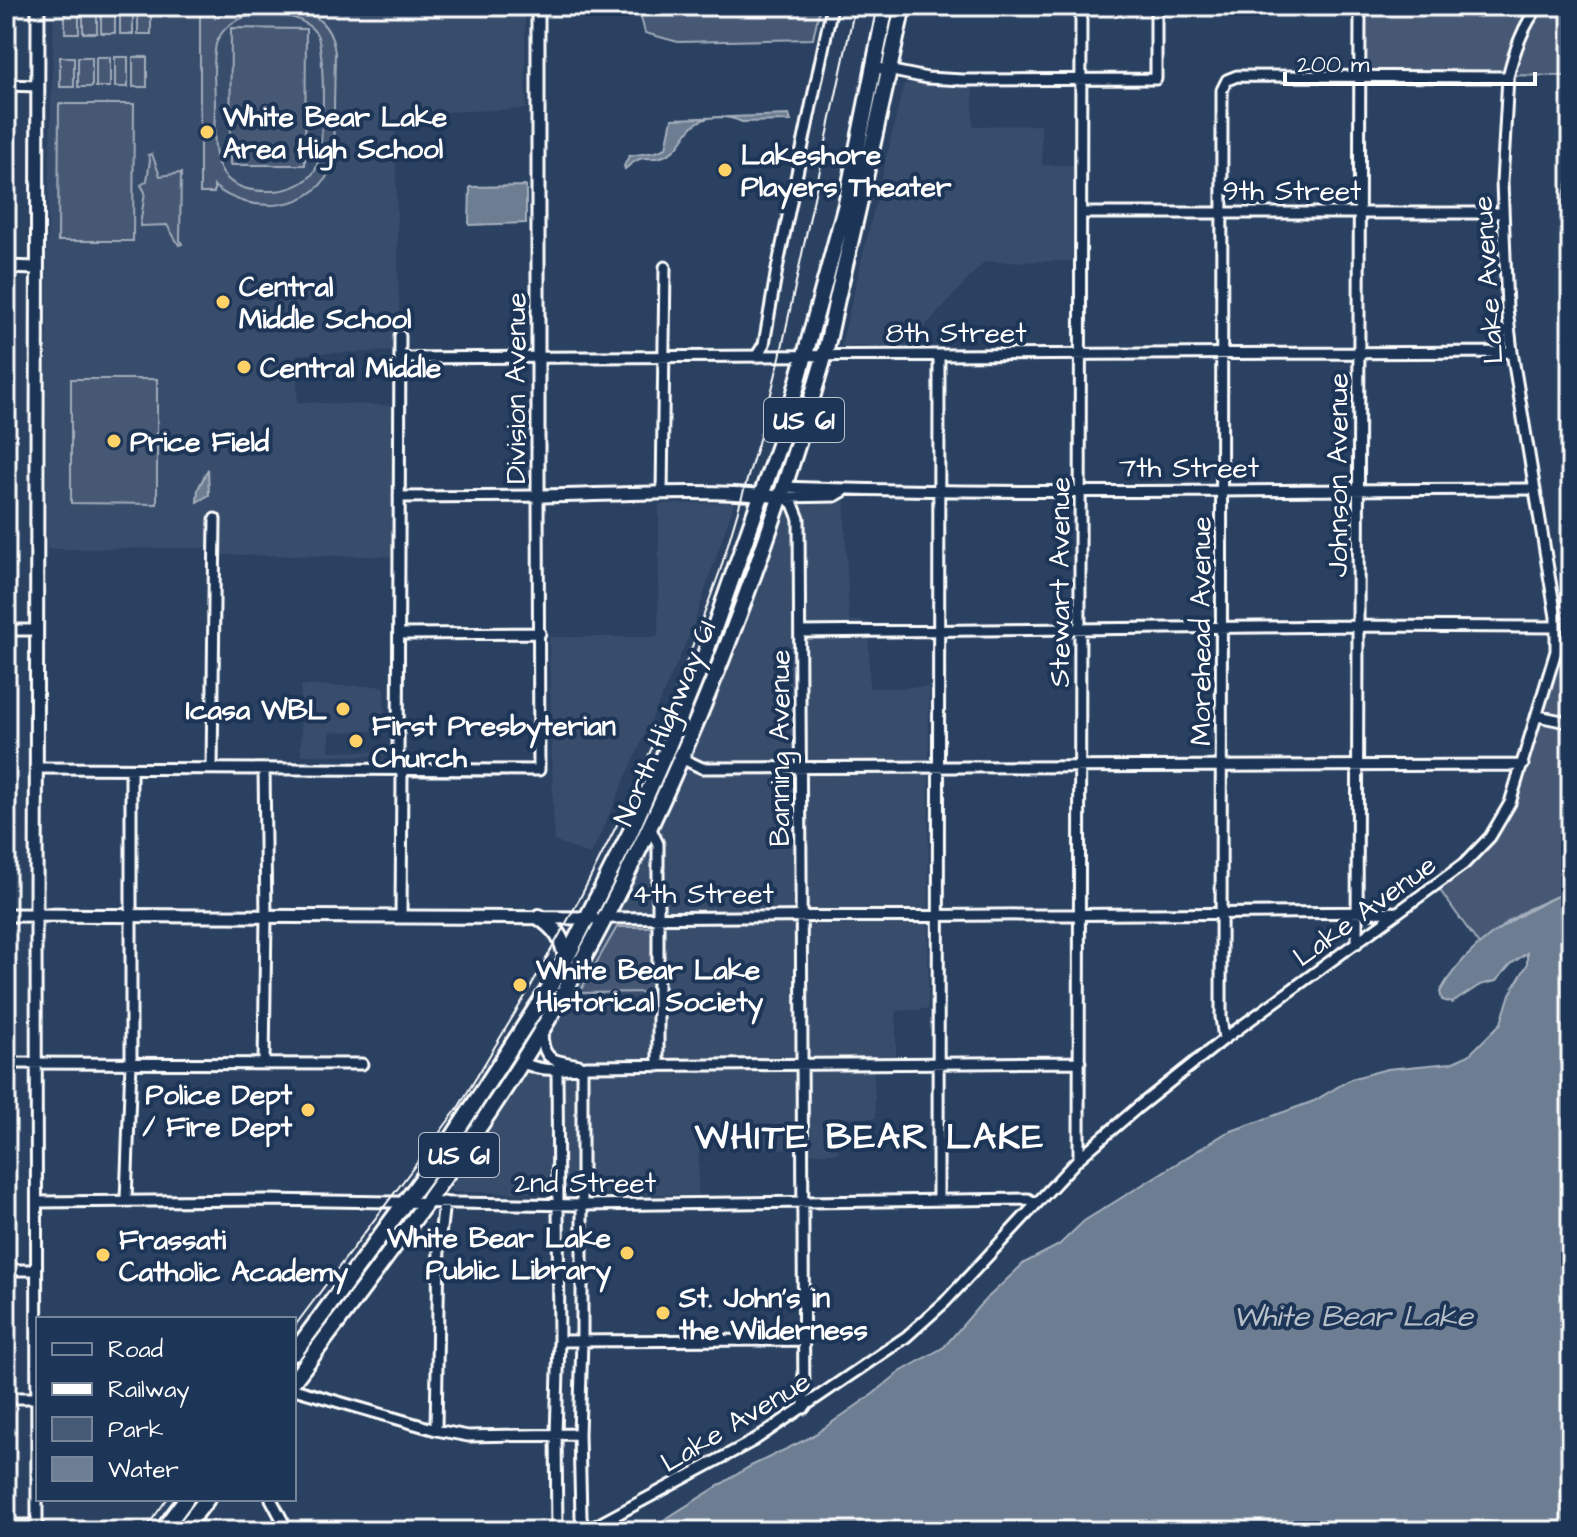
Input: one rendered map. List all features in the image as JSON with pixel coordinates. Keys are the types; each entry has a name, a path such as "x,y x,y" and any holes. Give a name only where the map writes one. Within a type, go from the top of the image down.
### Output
{"main road":[{"name":"North Highway 61","path":"296,1350 451,1140 566,959 630,833 673,736 786,425 846,204 886,6"},
{"name":"North Highway 61","path":"296,1377 426,1204 521,1062 605,918 681,758 783,494 824,356 863,196 903,6"},
{"path":"673,736 672,748 681,758"},
{"path":"539,917 558,932 566,959"},
{"path":"517,1037 521,1062"},
{"path":"162,1531 184,1501"},
{"path":"182,1531 205,1501"}],"street":[{"path":"37,1317 38,6"},
{"name":"Division Avenue","path":"400,769 539,770 538,6"},
{"path":"756,357 764,344 832,6"},
{"name":"Stewart Avenue","path":"1079,1158 1081,6"},
{"path":"873,67 927,78 963,80 1156,79 1156,6"},
{"name":"Johnson Avenue","path":"1357,943 1360,6"},
{"name":"Lake Avenue","path":"585,1531 753,1441 921,1325 1079,1158 1224,1039 1464,864 1481,847 1510,803 1556,651 1556,627 1512,352 1502,213 1508,77 1512,58 1527,22 1540,6"},
{"name":"Morehead Avenue","path":"1224,1039 1221,1017 1222,90 1227,80 1237,76 1360,77"},
{"path":"1360,77 1508,77"},
{"path":"6,85 38,86"},
{"name":"9th Street","path":"1082,213 1502,213"},
{"path":"6,267 36,268"},
{"path":"662,493 665,267"},
{"path":"400,336 401,916"},
{"name":"8th Street","path":"400,358 1512,352"},
{"path":"938,1199 939,355"},
{"name":"7th Street","path":"399,497 662,493 762,495 844,491 1535,489"},
{"name":"7th Street","path":"783,494 835,496 844,491"},
{"path":"783,494 793,504 799,519"},
{"path":"799,519 804,505 814,497"},
{"path":"212,767 215,519"},
{"name":"Banning Avenue","path":"799,519 804,1408"},
{"path":"801,632 1556,627"},
{"path":"6,630 36,630"},
{"path":"400,634 540,633"},
{"path":"1538,716 1571,723"},
{"path":"681,758 702,768 1523,765"},
{"path":"37,768 400,769"},
{"path":"264,769 264,1064"},
{"path":"126,1200 131,1062 131,770"},
{"path":"650,827 658,844 658,1066"},
{"name":"4th Street","path":"6,915 605,918 1400,912"},
{"path":"541,1027 545,1052 558,1066 557,1531"},
{"path":"521,1062 531,1067 558,1066 575,1070 582,1067 1080,1062"},
{"path":"6,1063 362,1064"},
{"path":"582,1067 579,1434 581,1517 585,1531"},
{"name":"2nd Street","path":"37,1202 265,1200 582,1205 1028,1199 1036,1204"},
{"path":"436,1430 439,1245 444,1202"},
{"path":"6,1270 36,1270"},
{"path":"559,1341 802,1340"},
{"path":"296,1390 436,1430 468,1436 579,1434"},
{"path":"6,1398 36,1398"},
{"path":"6,1525 36,1528 37,1501"},
{"path":"272,1501 288,1531"}],"shaded area":[{"path":"54,6 525,6 526,109 410,113 395,127 400,351 297,354 297,402 400,406 399,556 215,555 214,548 47,549 47,253"},
{"path":"904,84 973,86 973,126 1041,125 1042,165 1076,165 1072,184 1072,261 984,262 907,346 841,346"},
{"path":"844,491 849,620 869,622 869,688 929,687 928,1009 896,1011 896,1061 873,1063 876,1118 845,1118 843,1130 837,1132 838,1153 796,1153 795,1150 756,1148 755,1134 699,1134 698,1195 451,1192 449,1183 518,1078 684,775 788,492"},
{"path":"734,503 692,629 591,855 554,841 549,637 658,637 659,504"},
{"name":"Icasa WBL","path":"301,686 384,686 385,731 330,732 329,751 384,752 385,756 301,755"}],"green space":[{"path":"65,6 79,6 79,33 65,33"},
{"path":"83,6 97,6 97,33 83,33"},
{"path":"101,6 115,6 115,33 101,33"},
{"path":"120,6 133,6 133,34 120,34"},
{"path":"138,6 151,6 151,34 138,34"},
{"path":"235,6 284,7 312,15 323,23 331,36 335,53 333,163 325,179 298,200 263,205 245,202 214,186 214,193 200,193 200,8 214,8 215,18","holes":["260,13 298,19 311,27 319,42 323,79 318,163 306,180 283,190 250,190 225,177 219,166 214,138 216,44 223,31 233,22"]},
{"path":"638,6 820,6 813,39 678,42 645,33"},
{"path":"1365,6 1571,6 1571,76 1366,73"},
{"path":"231,28 306,29 305,165 230,165"},
{"path":"60,57 74,57 74,87 60,87"},
{"path":"78,57 92,57 92,87 78,87"},
{"path":"96,57 110,57 110,87 96,87"},
{"path":"115,57 128,57 128,87 115,87"},
{"path":"133,57 147,57 147,87 133,87"},
{"path":"59,104 134,104 133,241 58,241"},
{"path":"152,154 160,176 181,173 182,244 179,245 167,225 140,226 145,192 141,185 147,181 148,155"},
{"name":"Price Field","path":"71,379 157,379 157,504 71,503"},
{"path":"1571,610 1571,890 1528,909 1480,946 1439,889 1481,853 1511,812 1560,650 1558,612"},
{"path":"617,927 652,927 651,992 579,993"}],"water":[{"path":"789,115 791,121 742,122 724,117"},
{"path":"712,118 695,124 669,154 642,158 625,169 629,156 666,148 672,119"},
{"path":"1571,170 1571,431 1562,201"},
{"path":"526,186 526,223 469,225 470,187"},
{"path":"208,469 209,495 197,502 198,489"},
{"name":"White Bear Lake","path":"1571,890 1571,1531 646,1531 749,1467 811,1437 900,1372 944,1347 980,1305 1024,1263 1059,1245 1084,1221 1226,1133 1314,1101 1351,1079 1387,1069 1451,1063 1469,1055 1501,1023 1510,994 1527,965 1527,953 1511,964 1496,981 1480,985 1452,1003 1442,1000 1440,992 1451,975 1480,944 1515,919"}],"railway":[{"path":"296,1324 458,1108 580,898 629,801 672,701 720,571 763,426 855,6"},
{"path":"144,1531 166,1501"}],"place":[{"name":"White Bear Lake Area High School","path":"207,132"},
{"name":"Lakeshore Players Theater","path":"725,170"},
{"name":"Central Middle School","path":"223,302"},
{"name":"Central Middle","path":"244,367"},
{"name":"Price Field","path":"114,441"},
{"name":"Icasa WBL","path":"343,709"},
{"name":"First Presbyterian Church","path":"356,741"},
{"name":"White Bear Lake Historical Society","path":"520,985"},
{"name":"Police Dept / Fire Dept","path":"308,1110"},
{"name":"White Bear Lake Public Library","path":"627,1253"},
{"name":"Frassati Catholic Academy","path":"103,1255"},
{"name":"St. John's in the Wilderness","path":"663,1313"}],"district":[{"name":"WHITE BEAR LAKE","path":"870,1135"}]}
